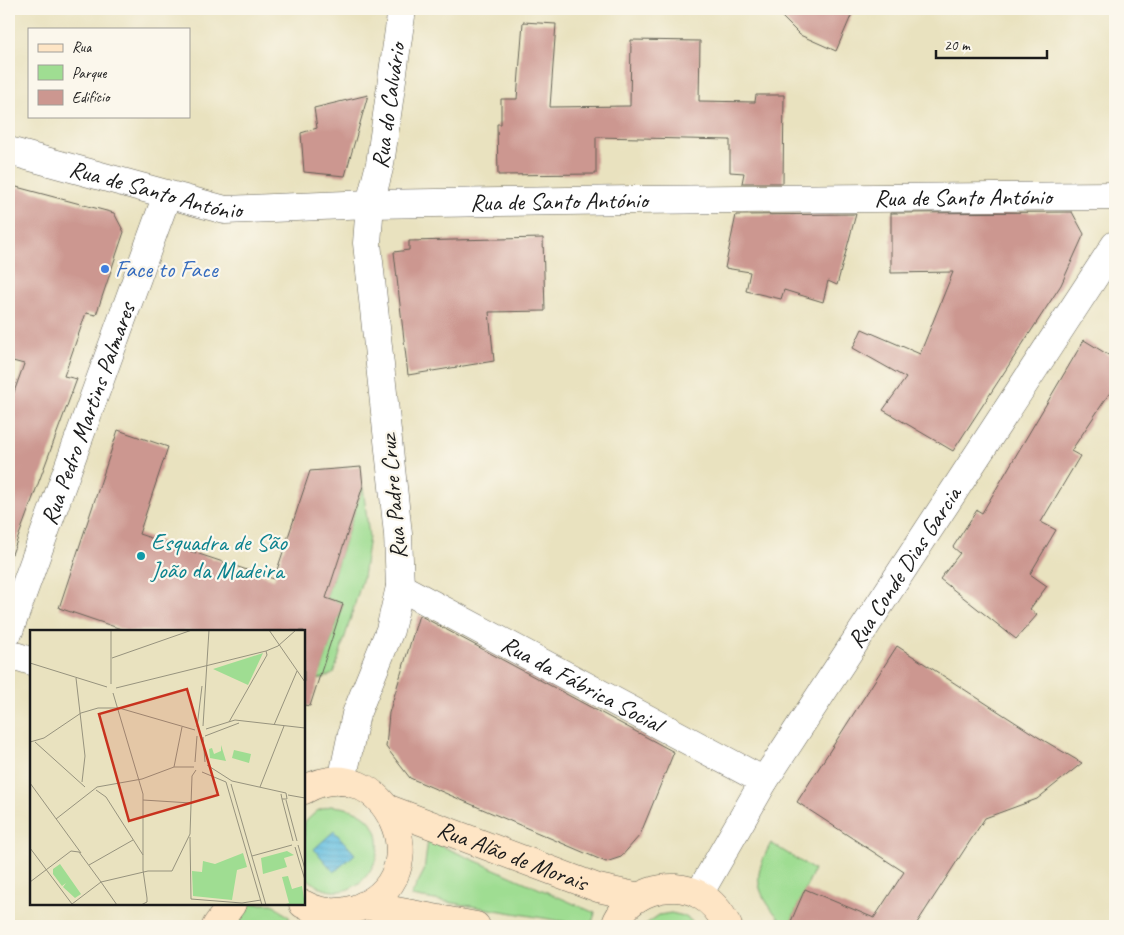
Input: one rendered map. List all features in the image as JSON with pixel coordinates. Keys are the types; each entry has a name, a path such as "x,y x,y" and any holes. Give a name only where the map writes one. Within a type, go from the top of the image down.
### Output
{"street":[{"name":"Rua do Calvário","path":"370,204 380,164 402,9"},
{"name":"Rua de Santo António","path":"9,151 225,210 370,204 1115,196"},
{"name":"Rua Pedro Martins Palmares","path":"9,631 167,195"},
{"name":"Rua Padre Cruz","path":"342,782 356,714 390,630 400,587 398,534 367,243 370,204"},
{"name":"Rua Conde Dias Garcia","path":"699,894 764,781 1115,245"},
{"name":"Rua da Fábrica Social","path":"400,587 764,781"},
{"path":"9,654 30,661"},
{"name":"Rua Alão de Morais","path":"305,788 324,782 342,782 360,786 376,796 389,809 397,826 400,844 398,863 392,880 380,895 364,905 346,911 316,908"},
{"name":"Rua Alão de Morais","path":"389,809 590,885 639,897"},
{"path":"615,926 626,908 639,897 662,888 688,890 699,894 716,907 729,926"},
{"path":"216,926 231,905"},
{"name":"Rua Alão de Morais","path":"364,905 476,926"},
{"path":"303,926 316,908"}],"green space":[{"path":"363,486 369,537 363,577 334,673 319,679 312,679 305,677 305,665 321,671 343,604 326,598"},
{"path":"330,806 358,813 374,827 378,845 374,864 362,881 345,890 325,889 305,876 305,822 317,811"},
{"path":"428,840 595,913 591,926 411,896 424,871"},
{"path":"771,843 814,870 789,926 785,926 768,905 760,887 760,868"},
{"path":"248,905 274,905 290,918 276,926 234,926"},
{"path":"671,913 684,916 699,926 643,926 659,915"}],"water":[{"path":"334,831 355,854 334,872 314,849"}],"building":[{"path":"774,9 854,9 836,51 800,35"},
{"path":"523,22 556,24 550,107 630,106 631,40 700,41 699,101 755,102 756,95 784,95 783,183 742,183 744,173 730,172 730,140 596,137 596,174 498,175 497,124 501,124 501,99 517,99"},
{"path":"368,95 345,176 304,172 301,133 317,128 314,108"},
{"path":"9,185 114,213 124,232 96,315 86,313 64,376 77,379 12,554 9,554 9,406 24,364 9,360"},
{"path":"1072,212 1084,234 1061,285 953,451 883,410 906,378 853,348 862,329 920,354 953,272 891,273 891,213"},
{"path":"856,214 837,285 828,281 823,302 784,290 781,299 746,291 750,272 725,268 736,215"},
{"path":"543,238 545,311 489,312 494,361 408,375 394,252 409,250 409,241"},
{"path":"1084,340 1115,359 1115,385 1071,451 1080,456 1041,522 1056,530 1030,574 1047,586 1030,609 1037,615 1016,639 940,579 960,553 953,547 977,510 982,513"},
{"name":"Esquadra de São João da Madeira","path":"118,430 168,447 139,534 274,579 310,471 361,467 363,486 326,598 343,604 310,706 305,705 305,630 124,630 59,608"},
{"path":"419,615 674,752 640,835 621,857 606,862 410,778 386,747 389,713"},
{"path":"897,646 1038,737 1082,763 1037,799 985,818 915,926 789,926 805,889 874,918 904,872 797,802"}],"place":[{"name":"Face to Face","path":"105,269"},
{"name":"Esquadra de São João da Madeira","path":"141,556"}]}
